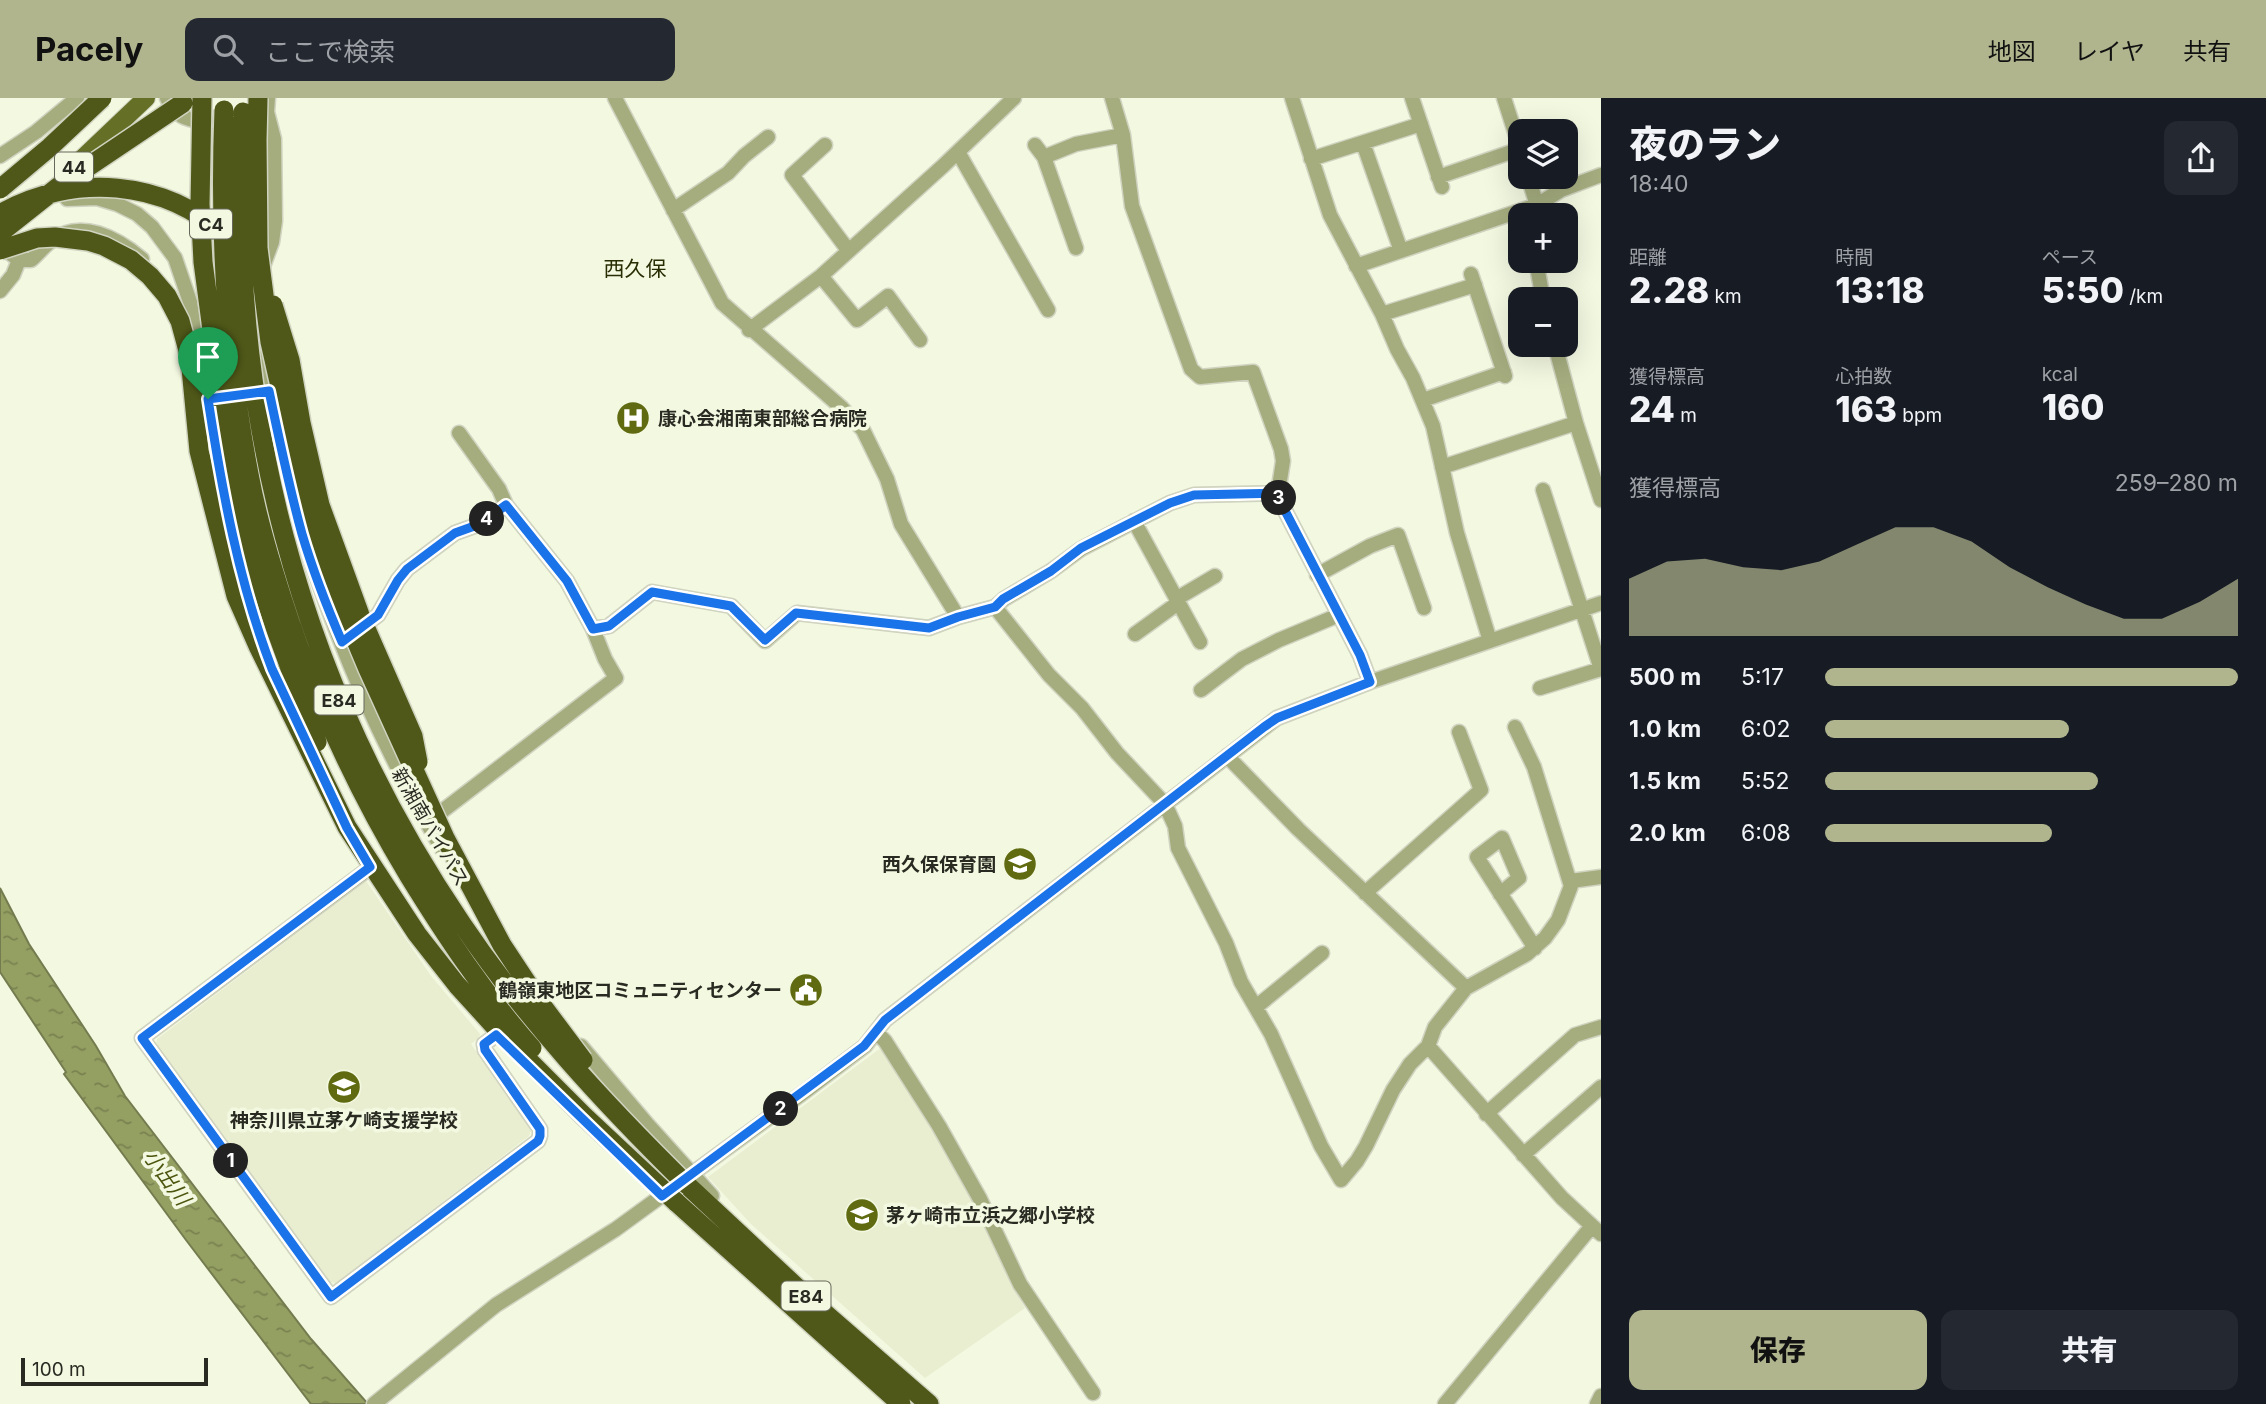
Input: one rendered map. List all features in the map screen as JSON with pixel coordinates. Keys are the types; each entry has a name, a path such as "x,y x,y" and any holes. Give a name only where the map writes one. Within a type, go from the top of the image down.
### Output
{"highway":[{"path":"0,189 102,98"},
{"path":"0,234 58,187 160,120 188,98"},
{"path":"202,98 200,204 203,262 232,481 245,537 295,682 338,794 354,823 368,861"},
{"path":"258,98 258,248 270,342 306,502 339,600 427,800 463,875 502,944 541,1004 583,1060 689,1180"},
{"name":"新湘南バイパス","path":"234,105 244,292 271,486 311,627 334,690 369,767 442,894 484,956 556,1046 632,1130 689,1180 821,1310 929,1404"},
{"name":"新湘南バイパス","path":"234,105 221,185 226,309 248,474 277,581 313,684 358,787 455,949 522,1036 669,1199 901,1404"},
{"name":"C4","path":"0,214 23,202 75,188 135,190 167,200 204,219 219,230 251,265 265,288 281,326 320,505 360,615 413,736 427,800"},
{"path":"10,255 37,238 88,241 131,260 150,276 167,296 180,321 190,358 199,451 236,596 347,827 368,861"},
{"name":"E84","path":"368,861 417,934 457,985 497,1029 669,1199"}],"main road":[{"name":"44","path":"0,198 73,134 109,98"},
{"name":"44","path":"0,234 114,131 146,98"}],"street":[{"path":"0,156 36,132 76,98"},
{"path":"73,134 84,98"},
{"path":"167,98 181,117 217,125 227,131 230,139 233,255 254,281 269,391 303,536 320,587 363,695 426,823 464,886 568,1032 689,1180 942,1404"},
{"path":"254,281 272,242 275,221 274,139 267,112 268,98"},
{"path":"615,98 722,303 749,330 842,408 863,430 887,480 901,524 958,617"},
{"path":"749,330 821,276 1014,98"},
{"path":"1112,98 1122,135 1132,206 1191,369 1200,377 1253,372 1281,449 1283,461 1278,493 1281,503 1360,655 1370,682"},
{"path":"1292,98 1330,215 1382,314 1433,426 1457,533 1490,641"},
{"path":"1412,98 1440,182 1508,155"},
{"path":"1504,98 1510,119"},
{"path":"1311,159 1420,124"},
{"path":"1076,248 1039,151 1122,135"},
{"path":"673,210 728,173 768,137"},
{"path":"1363,143 1401,251"},
{"path":"825,145 792,175 848,250"},
{"path":"958,152 1048,310"},
{"path":"1545,203 1561,190 1601,175"},
{"path":"22,214 75,197 97,198 137,214 152,227 175,258 184,279 196,328 218,466 235,547 264,646 272,669 347,828 398,911 496,1035 892,1404"},
{"path":"1356,266 1508,219"},
{"path":"0,291 13,275 10,255 31,260 50,241 80,230 107,235 139,256 172,288 196,328"},
{"path":"821,276 857,320 888,296 920,340"},
{"path":"1382,314 1473,280 1505,374 1423,400"},
{"path":"1558,357 1601,500"},
{"path":"208,399 269,391"},
{"path":"1442,467 1576,423"},
{"path":"426,823 616,678 604,659 593,629 567,581 506,505 499,489 459,433"},
{"path":"1540,688 1601,669 1543,490"},
{"path":"593,629 609,626 652,592 731,606 765,640 796,613 929,628 995,607 1081,548 1170,503 1194,495 1278,493"},
{"path":"272,669 342,642 378,615 407,569 455,533 480,524 506,505"},
{"path":"1134,521 1200,642"},
{"path":"1317,575 1370,546 1398,536 1424,608"},
{"path":"1135,634 1215,576"},
{"path":"379,1400 496,1305 616,1229 669,1199 689,1180 855,1054 877,1033 885,1020 1277,718 1370,682 1601,603"},
{"path":"995,607 1049,675 1082,708 1116,753 1166,804 1175,826 1178,848 1255,1007 1271,1034 1321,1146 1341,1180 1367,1146 1393,1090 1410,1064 1428,1046 1435,1027 1466,988 1535,948 1558,920 1571,881 1534,767 1515,727"},
{"path":"1201,690 1242,659 1339,615"},
{"path":"1365,893 1481,790 1459,732"},
{"path":"1227,756 1298,829 1466,988"},
{"path":"368,861 142,1038 331,1297 538,1141 540,1129 485,1050 484,1044 496,1035"},
{"path":"1571,881 1601,877"},
{"path":"1500,894 1535,948"},
{"path":"1255,1007 1322,953"},
{"path":"1486,1114 1575,1035 1601,1027"},
{"path":"877,1033 919,1094 974,1187 1020,1284 1093,1393"},
{"path":"1428,1046 1523,1155 1596,1230 1445,1404"},
{"path":"1523,1155 1601,1087"},
{"path":"1597,1404 1601,1396"}],"shaded area":[{"name":"神奈川県立茅ケ崎支援学校","path":"366,881 431,976 480,1034 471,1044 531,1130 529,1136 336,1283 330,1282 156,1045 157,1039"},
{"name":"茅ヶ崎市立浜之郷小学校","path":"882,1047 977,1206 1010,1282 1025,1308 925,1378 751,1224 708,1177"}],"water":[{"name":"小出川","path":"0,888 29,944 96,1046 125,1096 311,1339 368,1404 311,1404 64,1074 66,1072 0,972"}],"place":[{"name":"康心会湘南東部総合病院","path":"633,418"},
{"name":"西久保保育園","path":"1020,864"},
{"name":"鶴嶺東地区コミュニティセンター","path":"806,990"},
{"name":"神奈川県立茅ケ崎支援学校","path":"344,1087"},
{"name":"茅ヶ崎市立浜之郷小学校","path":"862,1215"}],"district":[{"name":"西久保","path":"635,268"}],"route":[{"path":"269,391 303,536 342,642 378,615 407,569 455,533 480,524 506,505 567,581 593,629 609,626 652,592 731,606 765,640 796,613 929,628 995,607 1081,548 1170,503 1194,495 1278,493 1317,575 1360,655 1370,682 1277,718 1264,727 885,1020 864,1046 662,1196 496,1035 484,1044 485,1050 540,1129 538,1141 331,1297 142,1038 370,867 347,828 272,669 264,646 235,547 218,466 208,399 269,391"}]}
